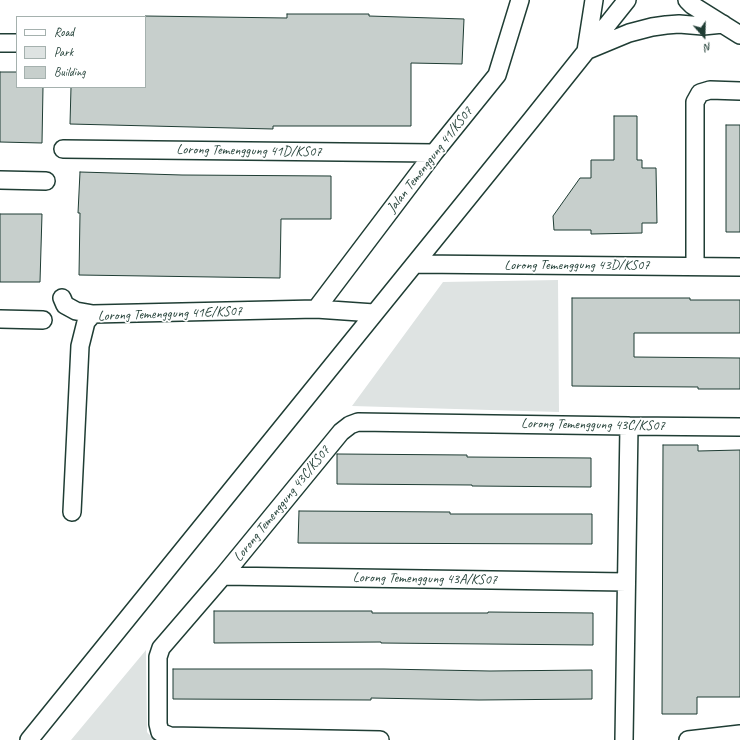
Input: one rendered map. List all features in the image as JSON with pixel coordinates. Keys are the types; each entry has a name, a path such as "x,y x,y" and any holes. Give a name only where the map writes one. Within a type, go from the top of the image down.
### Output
{"street":[{"name":"Jalan Temenggung 41/KS07","path":"316,309 434,153 497,76 520,0"},
{"path":"586,51 594,0"},
{"path":"29,740 627,0"},
{"path":"687,0 692,5 740,35"},
{"path":"586,51 629,33 652,27 679,24 703,26 723,24"},
{"path":"0,43 16,43"},
{"path":"696,266 695,102 700,93 710,90 740,91"},
{"name":"Lorong Temenggung 41D/KS07","path":"63,149 434,153"},
{"path":"0,180 46,181"},
{"name":"Lorong Temenggung 43D/KS07","path":"415,264 740,267"},
{"path":"62,298 65,305 76,311 93,314"},
{"name":"Lorong Temenggung 41E/KS07","path":"72,512 80,346 86,322 93,314 316,309 374,313"},
{"path":"0,319 43,320"},
{"name":"Lorong Temenggung 43C/KS07","path":"380,740 170,736 160,732 158,724 158,657 161,648 223,576 341,432 350,425 358,422 740,427"},
{"path":"624,740 629,426"},
{"name":"Lorong Temenggung 43A/KS07","path":"223,576 626,582"},
{"path":"688,740 740,734"}],"green space":[{"path":"558,280 559,412 352,406 443,282"},
{"path":"146,650 147,732 154,740 71,740"}],"building":[{"path":"287,14 369,14 369,16 464,19 462,64 411,63 411,126 273,126 273,129 70,124 71,88 146,88 146,16 287,18"},
{"path":"0,72 16,72 16,88 43,88 42,143 0,142"},
{"path":"614,116 637,116 637,160 642,160 642,168 656,168 657,223 642,223 642,233 591,234 591,230 554,230 553,216 580,178 591,178 591,160 614,160"},
{"path":"726,125 740,125 740,232 726,232"},
{"path":"80,172 182,175 331,176 331,219 281,219 280,278 79,275 80,213 78,213"},
{"path":"0,214 42,214 40,282 0,282"},
{"path":"572,298 690,298 690,300 740,300 740,333 634,333 634,357 740,358 740,389 698,389 698,387 572,386"},
{"path":"663,445 698,445 698,451 740,450 740,697 697,697 697,714 662,714"},
{"path":"337,454 591,458 591,487 337,484"},
{"path":"299,511 450,512 450,514 592,514 592,544 298,543"},
{"path":"214,611 593,613 593,645 381,642 214,643"},
{"path":"173,669 384,669 490,671 592,670 592,699 173,699"}]}
